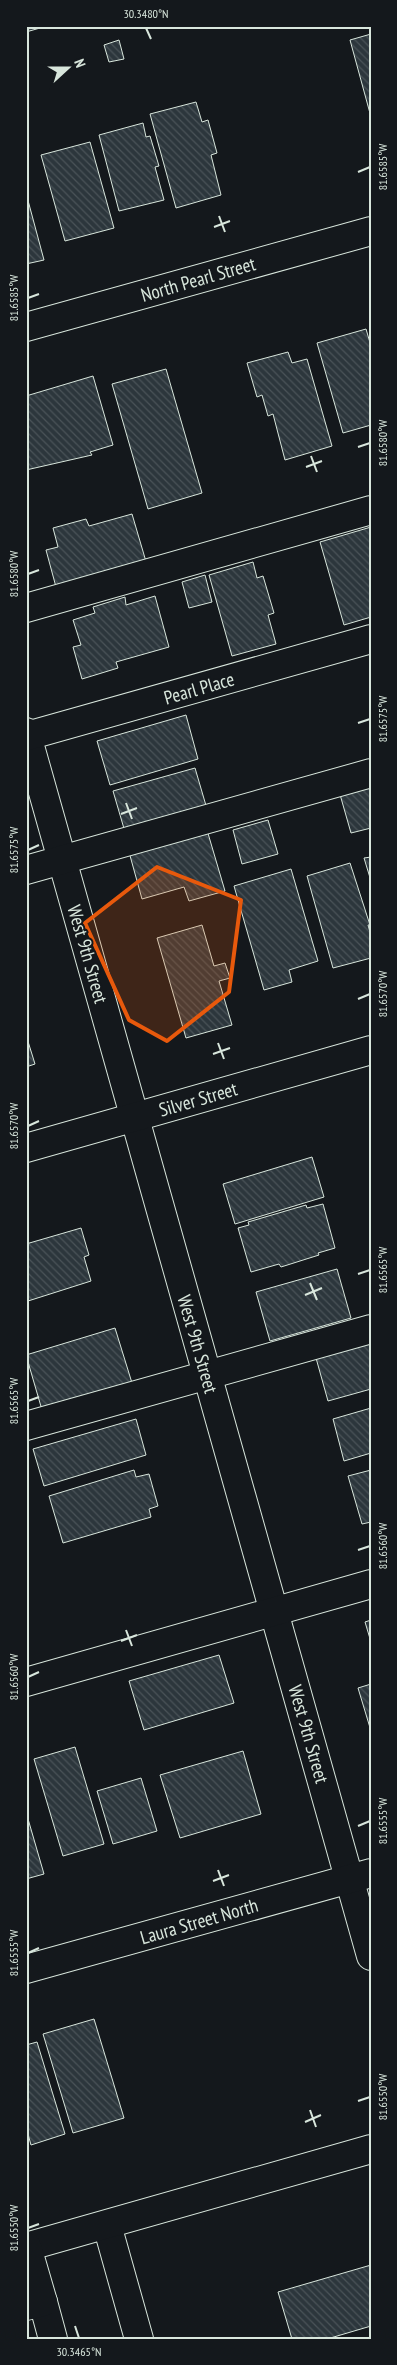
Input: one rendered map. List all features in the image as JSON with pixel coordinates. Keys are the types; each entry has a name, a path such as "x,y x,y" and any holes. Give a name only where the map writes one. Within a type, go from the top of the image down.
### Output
{"street":[{"name":"North Pearl Street","path":"26,328 371,230"},
{"path":"26,608 371,510"},
{"name":"Pearl Place","path":"27,734 371,639"},
{"name":"West 9th Street","path":"27,734 133,1117 274,1612 360,1876 371,1956"},
{"path":"26,870 371,773"},
{"name":"Silver Street","path":"26,1148 371,1050"},
{"path":"26,1426 371,1329"},
{"path":"26,1682 371,1584"},
{"name":"Laura Street North","path":"26,1969 360,1876"},
{"path":"53,2339 35,2304 27,2247 371,2149"},
{"path":"107,2225 139,2339"}],"highlighted area":[{"path":"157,867 241,900 229,992 167,1041 129,1020 85,923"}],"building":[{"path":"26,26 47,26 26,32"},
{"path":"371,34 371,117 350,40"},
{"path":"119,40 124,59 109,62 104,45"},
{"path":"196,102 202,122 208,120 217,153 211,155 221,195 176,208 150,114"},
{"path":"143,123 146,137 150,136 159,166 155,167 164,200 119,211 99,135"},
{"path":"90,142 114,228 65,241 41,155"},
{"path":"26,193 44,260 26,264"},
{"path":"366,329 371,346 371,425 343,433 317,343"},
{"path":"288,352 292,363 307,359 332,446 285,460 273,414 268,416 262,395 257,397 247,363"},
{"path":"166,369 202,493 148,509 112,384"},
{"path":"93,376 113,445 90,452 92,455 26,470 26,396"},
{"path":"132,514 147,565 56,587 46,550 58,547 53,528 86,519 89,526"},
{"path":"371,527 371,617 344,625 320,542"},
{"path":"253,562 257,578 263,576 274,613 268,615 276,644 232,656 209,575"},
{"path":"205,575 212,602 189,608 182,582"},
{"path":"155,596 169,647 116,662 118,668 82,679 73,647 81,645 73,620 95,613 93,607 125,597 126,605"},
{"path":"186,715 198,759 110,785 97,741"},
{"path":"195,768 207,809 125,832 113,791"},
{"path":"371,782 371,828 351,833 339,791"},
{"path":"268,820 278,854 242,864 233,830"},
{"path":"207,830 225,891 189,901 184,887 142,899 129,852"},
{"path":"371,857 371,881 364,858"},
{"path":"350,863 370,925 368,925 371,936 371,958 333,968 307,876"},
{"path":"291,869 318,961 289,970 292,982 264,990 234,886"},
{"path":"202,925 214,966 225,963 230,978 219,981 232,1025 186,1038 157,938"},
{"path":"26,1035 35,1064 26,1067"},
{"path":"312,1157 324,1197 235,1224 223,1184"},
{"path":"323,1204 335,1248 281,1267 279,1264 251,1272 238,1228 249,1225 248,1222 306,1205 307,1208"},
{"path":"81,1228 89,1255 84,1257 91,1281 28,1301 26,1244"},
{"path":"337,1269 351,1318 270,1341 256,1292"},
{"path":"115,1328 132,1383 42,1410 26,1355"},
{"path":"371,1342 371,1389 328,1401 316,1358"},
{"path":"371,1408 371,1453 344,1461 333,1419"},
{"path":"136,1419 146,1455 44,1486 33,1449"},
{"path":"134,1470 136,1477 149,1474 158,1506 149,1509 151,1517 63,1543 49,1496"},
{"path":"371,1470 371,1522 362,1524 348,1476"},
{"path":"371,1620 371,1642 365,1622"},
{"path":"219,1655 234,1703 144,1730 129,1681"},
{"path":"371,1684 371,1731 358,1688"},
{"path":"75,1747 104,1844 63,1856 34,1759"},
{"path":"243,1751 261,1814 180,1838 160,1775"},
{"path":"141,1778 157,1831 113,1844 97,1791"},
{"path":"26,1812 44,1874 26,1879"},
{"path":"94,2019 124,2118 73,2133 43,2034"},
{"path":"37,2042 65,2134 31,2145 26,2127 26,2045"},
{"path":"371,2265 371,2326 327,2339 292,2339 278,2292"}]}
